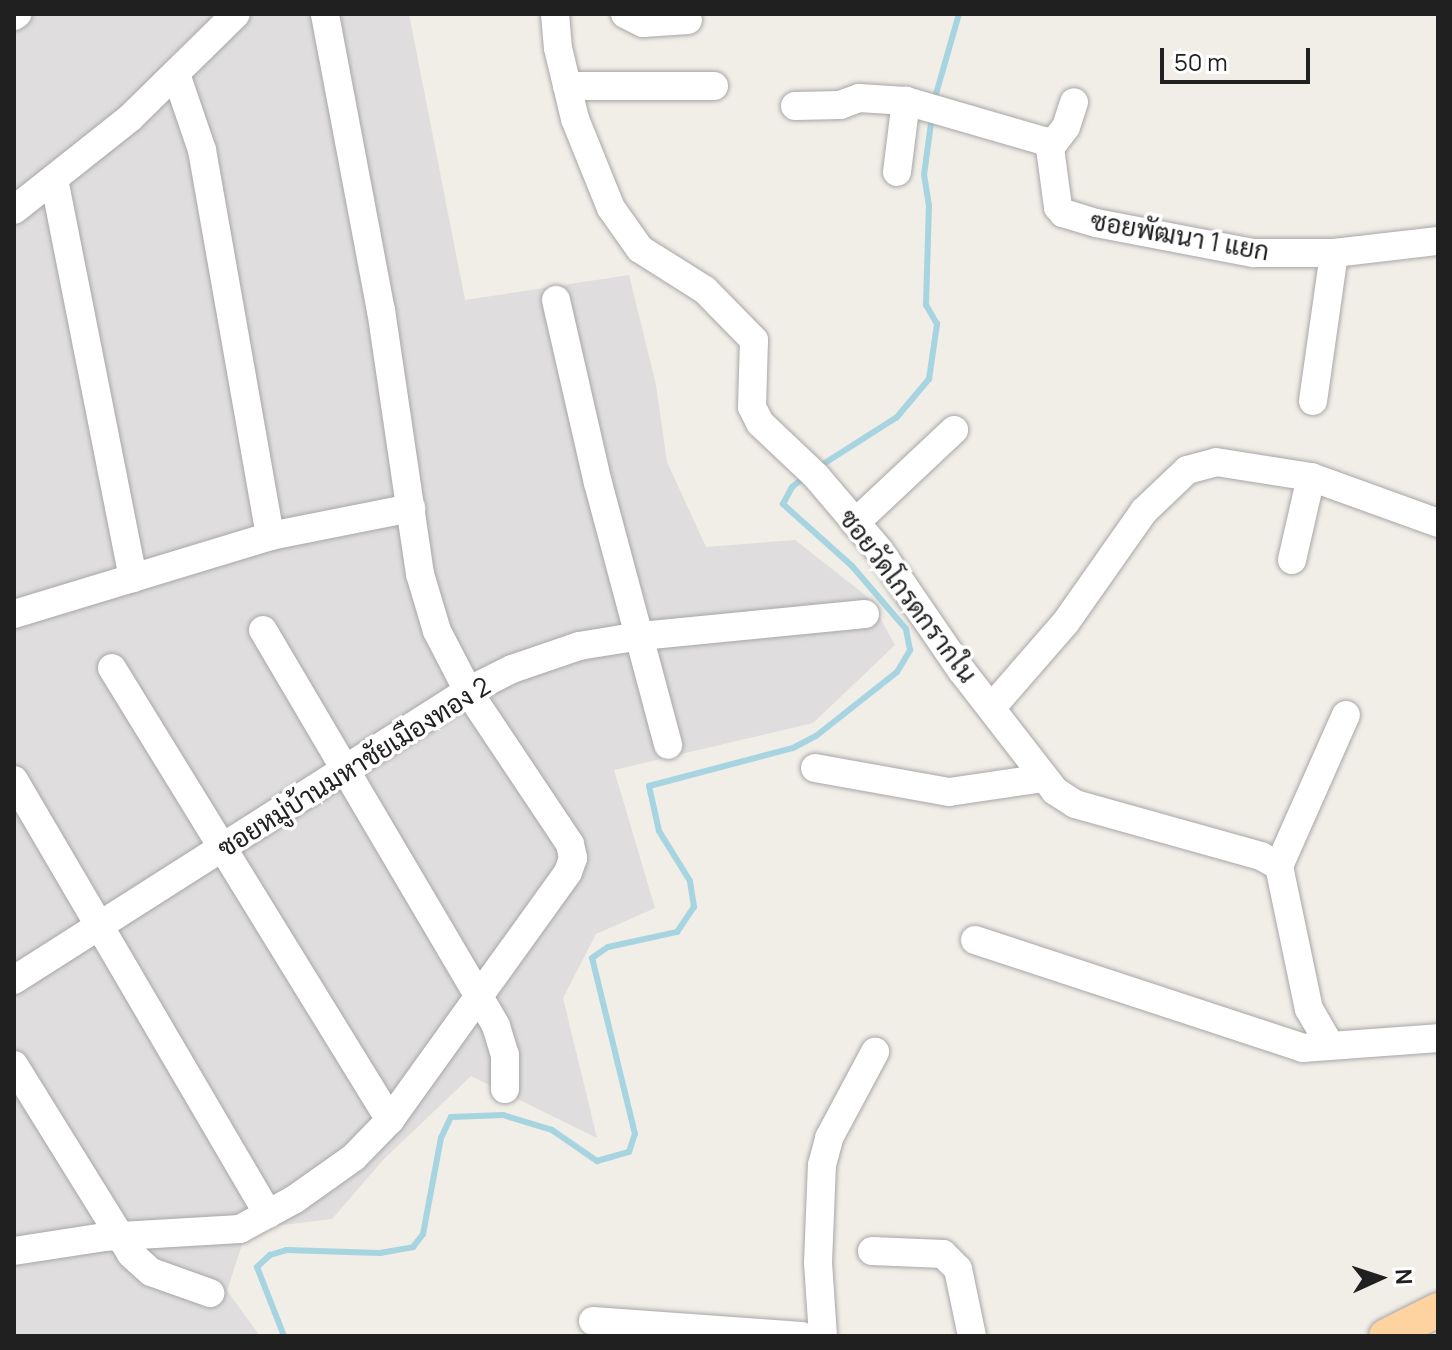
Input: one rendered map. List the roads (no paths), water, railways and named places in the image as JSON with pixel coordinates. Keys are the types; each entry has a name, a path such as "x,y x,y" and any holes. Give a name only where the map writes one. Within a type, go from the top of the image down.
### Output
{"main road":[{"path":"1386,1336 1438,1310"}],"street":[{"path":"14,210 176,74 236,14"},
{"path":"14,1251 118,1237 240,1229 354,1157 390,1120 573,858 570,844 468,691 437,631 420,574 381,311 325,14"},
{"name":"ซอยวัดโกรดกรากใน","path":"555,14 567,86 593,166 626,234 653,261 705,290 748,332 758,349 754,416 855,523 1044,778 1075,804 1261,856 1279,866"},
{"path":"625,14 643,23 688,20"},
{"path":"176,74 202,150 270,536"},
{"path":"567,86 714,86"},
{"path":"795,106 840,105 859,98 906,101 1044,141 1050,148 1066,127 1074,102"},
{"path":"897,172 906,101"},
{"name":"ซอยพัฒนา 1 แยก","path":"1050,148 1056,199 1068,215 1254,253 1334,253 1438,241"},
{"path":"54,179 133,578"},
{"path":"1313,401 1334,253"},
{"path":"556,300 598,483 668,745"},
{"path":"855,523 954,430"},
{"path":"993,706 1066,622 1144,511 1187,470 1216,462 1311,477 1438,523"},
{"path":"1292,560 1311,477"},
{"path":"14,614 270,536 411,508"},
{"name":"ซอยหมู่บ้านมหาชัยเมืองทอง 2","path":"14,980 348,772 468,691 541,658 641,636 865,614"},
{"path":"263,630 479,994 505,1055 505,1089"},
{"path":"112,668 390,1120"},
{"path":"1329,1043 1309,1009 1279,866 1346,715"},
{"path":"815,768 949,792 1044,778"},
{"path":"14,780 268,1214"},
{"path":"975,940 1273,1042 1303,1048 1329,1043 1357,1047 1438,1038"},
{"path":"823,1336 818,1263 822,1165 829,1138 875,1052"},
{"path":"14,1065 118,1237 151,1272 210,1293"},
{"path":"872,1251 943,1254 958,1269 972,1336"},
{"path":"593,1321 801,1336"}],"waterway":[{"path":"934,101 959,14"},
{"path":"817,468 897,417 929,379 937,324 926,305 929,206 924,175 932,116"},
{"path":"284,1336 257,1267 270,1255 286,1250 380,1253 413,1247 423,1234 441,1138 451,1117 503,1115 552,1130 597,1161 629,1152 635,1134 592,958 608,947 677,932 694,907 690,881 659,831 649,786 793,748 816,736 897,672 910,650 906,629 852,566 783,504 792,487 805,477"}]}
